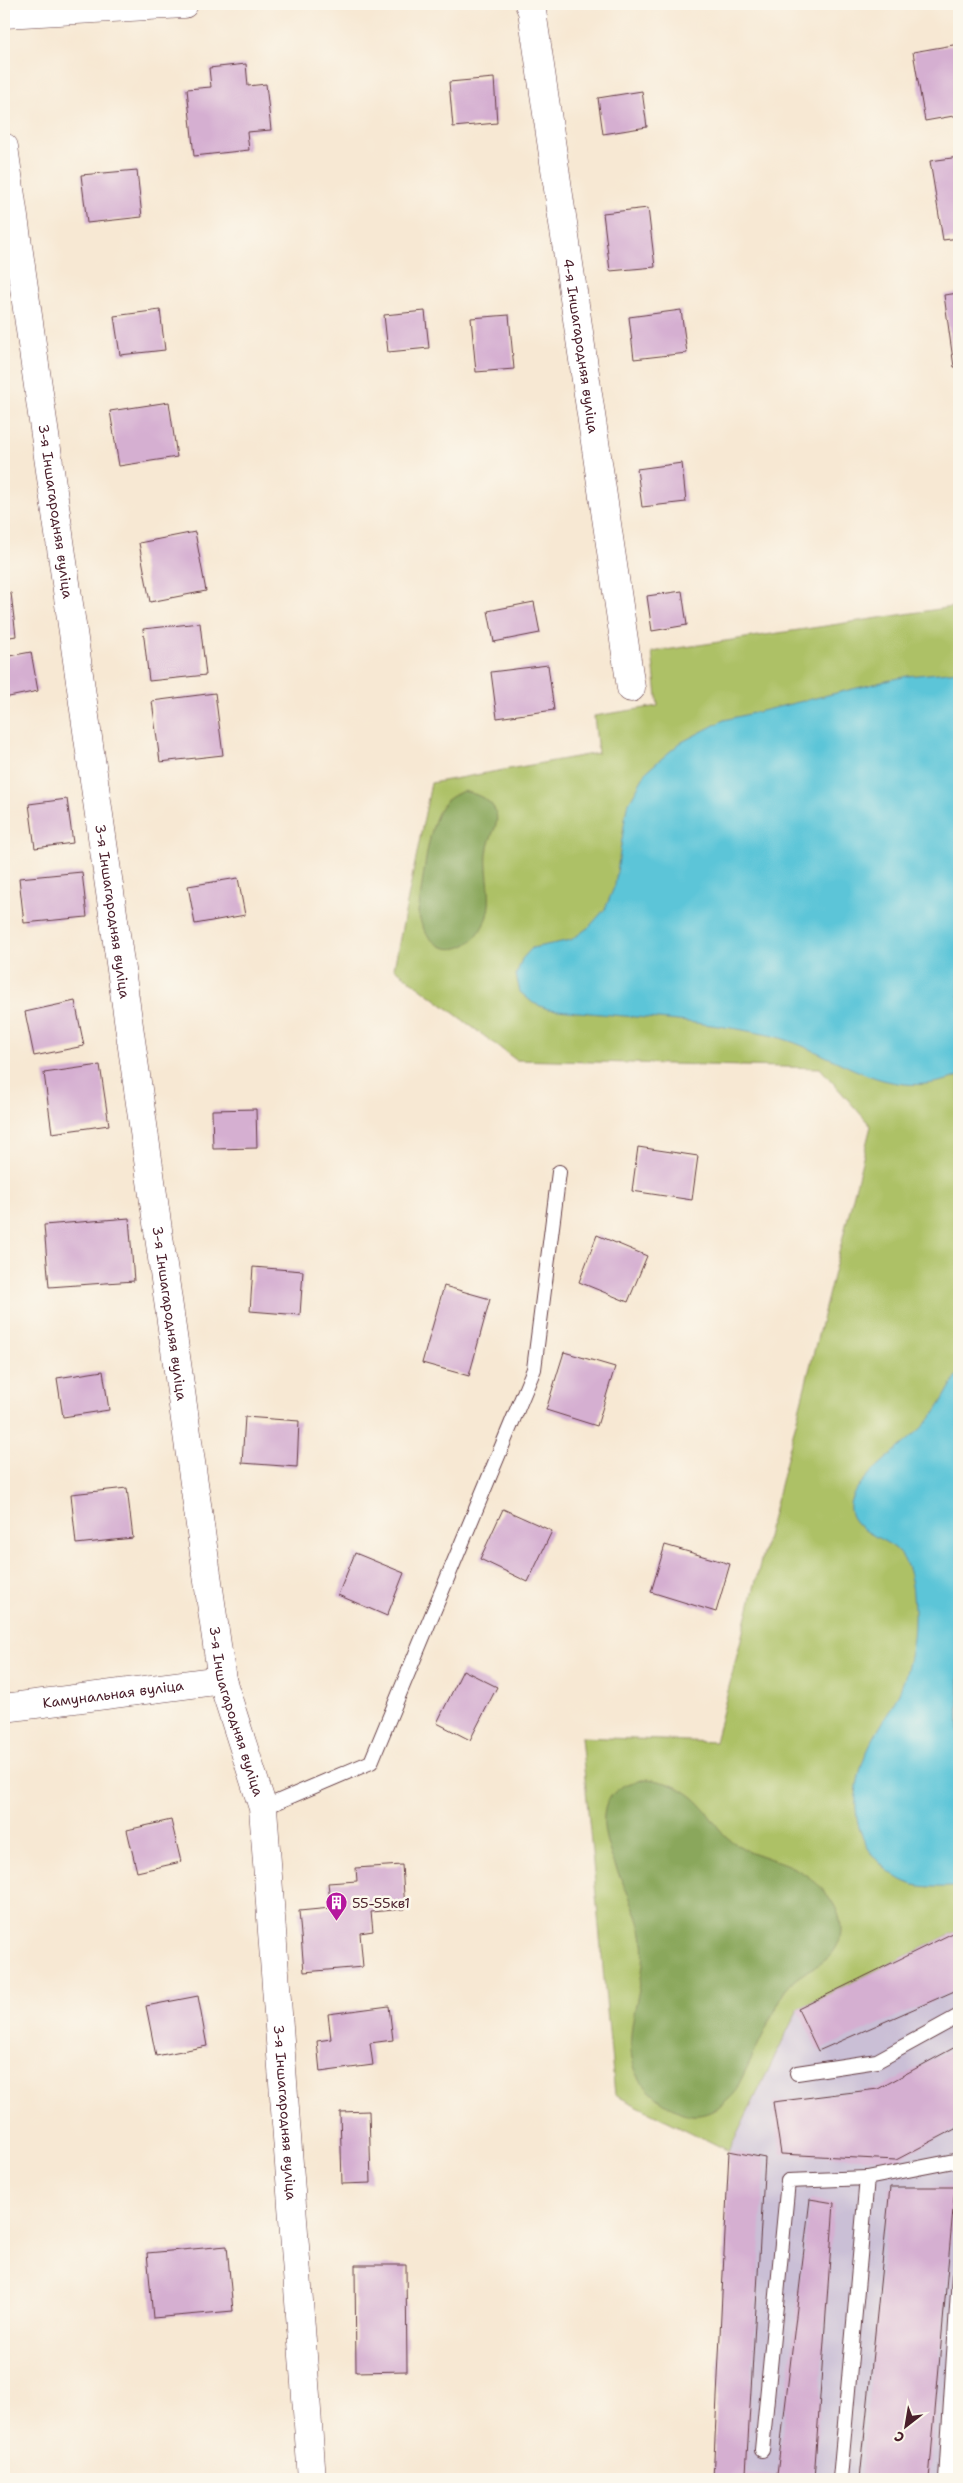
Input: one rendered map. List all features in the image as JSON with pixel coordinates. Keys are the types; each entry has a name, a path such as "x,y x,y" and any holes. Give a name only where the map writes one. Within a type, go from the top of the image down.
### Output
{"street":[{"path":"4,14 184,4"},
{"name":"4-я Іншагародняя вуліца","path":"529,4 534,20 631,688"},
{"name":"3-я Іншагародняя вуліца","path":"4,147 222,1680 263,1808 312,2479"},
{"name":"Камунальная вуліца","path":"4,1708 222,1680"}],"lane":[{"path":"263,1808 371,1762 534,1368 559,1172"},
{"path":"797,2073 877,2060 959,2016"},
{"path":"762,2450 788,2181 867,2178 959,2160"},
{"path":"840,2479 867,2178"},
{"path":"946,2479 959,2276"}],"shaded area":[{"path":"959,1930 959,2479 713,2479 729,2151 798,2009"}],"green space":[{"path":"959,606 959,1930 798,2009 729,2151 615,2095 581,1737 715,1742 871,1126 820,1068 516,1060 394,968 431,783 598,753 594,716 658,706 652,652"},
{"path":"463,791 477,795 489,802 496,813 497,820 487,854 489,903 486,919 479,933 470,942 460,947 449,948 439,946 430,938 423,927 418,912 426,858 436,817 445,802"},
{"path":"648,1779 673,1786 694,1798 731,1841 750,1852 789,1866 808,1876 828,1896 840,1920 841,1932 837,1945 829,1957 797,1978 784,1992 734,2094 722,2105 709,2113 701,2115 686,2114 678,2111 652,2093 637,2073 631,2052 635,2006 643,1958 642,1934 632,1904 611,1855 604,1824 605,1809 611,1796 627,1784"}],"water":[{"path":"959,671 959,1076 931,1083 905,1084 882,1080 859,1072 790,1041 764,1034 711,1025 548,1009 533,1003 520,992 516,975 522,959 532,948 571,940 589,927 605,909 615,885 627,806 647,771 680,743 724,720 907,676"},
{"path":"959,1372 959,1887 931,1887 906,1882 885,1868 867,1846 857,1820 856,1793 862,1765 871,1743 900,1691 910,1659 914,1627 914,1606 912,1583 904,1559 896,1549 867,1531 854,1520 850,1504 861,1483 929,1420"}],"building":[{"path":"959,44 959,115 925,121 913,52"},
{"path":"246,64 248,86 266,84 271,130 247,132 249,150 194,156 187,89 211,87 209,68"},
{"path":"494,78 497,123 453,127 449,82"},
{"path":"642,91 647,127 603,134 598,98"},
{"path":"959,157 959,238 943,240 930,161"},
{"path":"137,170 142,217 87,223 81,175"},
{"path":"648,208 655,267 610,271 603,213"},
{"path":"959,293 959,367 954,367 944,295"},
{"path":"160,310 165,350 120,355 114,316"},
{"path":"681,310 687,353 634,359 629,317"},
{"path":"425,311 429,348 388,352 384,315"},
{"path":"509,315 514,369 476,372 471,318"},
{"path":"169,402 177,457 119,466 110,411"},
{"path":"682,463 686,502 642,507 637,469"},
{"path":"4,496 9,532 4,533"},
{"path":"195,532 206,591 150,602 139,543"},
{"path":"682,591 687,625 652,631 647,596"},
{"path":"11,593 16,636 4,638 4,594"},
{"path":"534,602 540,633 494,642 488,611"},
{"path":"200,623 206,675 149,681 143,629"},
{"path":"31,652 38,691 4,698 4,657"},
{"path":"548,665 554,710 497,718 491,672"},
{"path":"215,693 223,755 160,762 152,701"},
{"path":"67,799 73,843 35,848 29,804"},
{"path":"82,872 87,917 24,923 19,878"},
{"path":"238,878 245,915 195,924 188,886"},
{"path":"75,1001 84,1046 34,1056 25,1012"},
{"path":"100,1065 109,1125 52,1133 44,1073"},
{"path":"256,1109 257,1148 213,1149 212,1110"},
{"path":"638,1147 698,1156 692,1200 632,1191"},
{"path":"129,1218 134,1281 49,1287 44,1225"},
{"path":"597,1235 647,1256 628,1302 579,1282"},
{"path":"253,1267 303,1271 300,1315 250,1311"},
{"path":"444,1286 490,1299 469,1376 422,1363"},
{"path":"564,1352 615,1367 597,1426 546,1410"},
{"path":"103,1371 109,1410 63,1417 57,1378"},
{"path":"245,1417 299,1421 297,1467 242,1463"},
{"path":"127,1488 133,1538 76,1544 71,1494"},
{"path":"503,1509 552,1531 528,1582 480,1559"},
{"path":"665,1545 730,1564 716,1612 651,1592"},
{"path":"355,1553 404,1573 387,1616 338,1595"},
{"path":"463,1670 497,1687 470,1740 437,1723"},
{"path":"171,1820 181,1862 137,1872 127,1830"},
{"name":"55-55кв1","path":"402,1865 405,1909 371,1912 373,1931 360,1933 363,1967 304,1972 299,1911 331,1908 328,1883 357,1881 356,1868"},
{"path":"959,1930 959,1989 818,2051 798,2009"},
{"path":"198,1996 207,2046 156,2056 146,2006"},
{"path":"389,2006 393,2040 370,2043 373,2065 320,2072 317,2041 331,2039 328,2014"},
{"path":"959,2045 959,2127 896,2160 781,2154 773,2102 878,2089"},
{"path":"369,2111 371,2183 342,2184 340,2112"},
{"path":"729,2151 765,2158 746,2473 777,2475 810,2199 834,2203 814,2479 713,2479"},
{"path":"890,2187 955,2187 929,2479 860,2479"},
{"path":"227,2246 233,2311 153,2318 147,2253"},
{"path":"355,2265 406,2265 407,2371 356,2372"}],"place":[{"name":"55-55кв1","path":"336,1922"}]}
